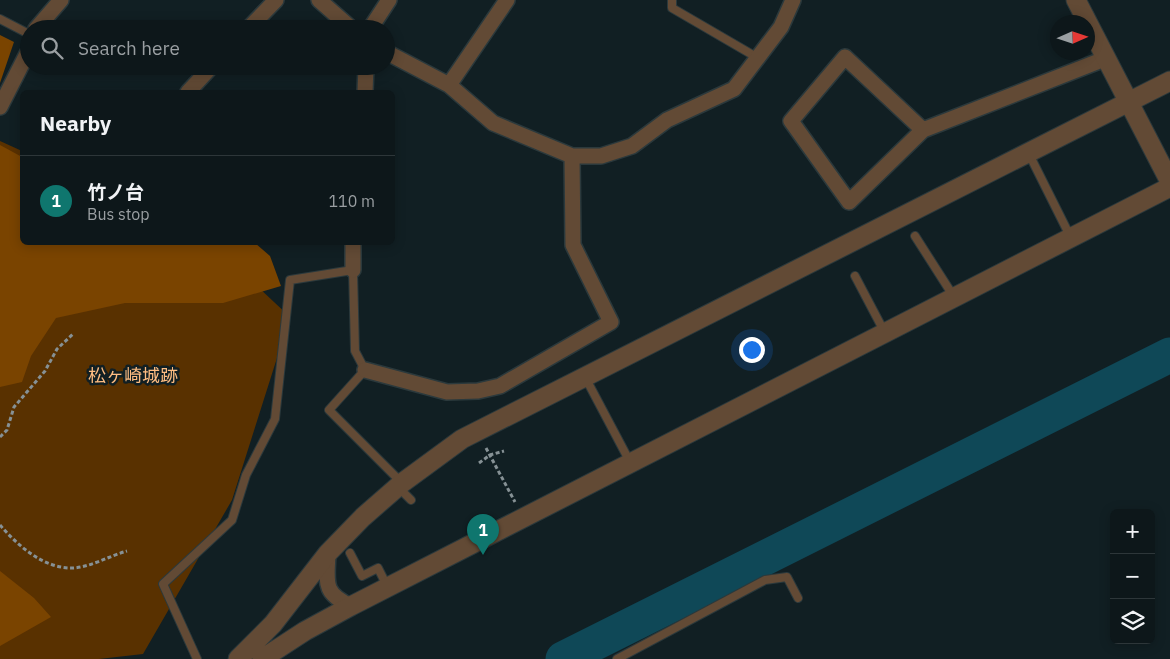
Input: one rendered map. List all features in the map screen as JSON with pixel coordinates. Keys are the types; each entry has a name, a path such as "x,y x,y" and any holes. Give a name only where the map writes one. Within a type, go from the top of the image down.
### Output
{"street":[{"path":"44,20 61,0"},
{"path":"257,20 276,0"},
{"path":"319,0 342,20"},
{"path":"376,20 389,0"},
{"path":"449,85 507,0"},
{"path":"395,57 449,85 493,123 572,156 601,156 632,146 667,120 734,88 781,27 793,0"},
{"path":"1076,0 1170,182"},
{"path":"923,130 845,57 791,121 849,202 923,130 1107,58"},
{"path":"0,107 20,68"},
{"path":"190,90 204,75"},
{"path":"365,90 366,75"},
{"path":"238,659 273,624 328,553 362,517 404,490 477,430 1170,81"},
{"path":"365,370 447,392 478,391 500,386 611,322 572,245 572,156"},
{"path":"262,659 305,631 352,606 1170,187"},
{"path":"353,245 353,270"},
{"path":"328,553 328,588 336,599 352,606"}],"lane":[{"path":"672,0 672,8 758,58"},
{"path":"0,18 20,29"},
{"path":"1028,152 1072,238"},
{"path":"915,236 954,297"},
{"path":"197,659 163,584 232,520 246,475 275,419 290,280 353,270 354,351 365,370 329,410 404,490"},
{"path":"855,276 885,332"},
{"path":"585,376 631,464"},
{"path":"350,553 362,576 378,568 388,588"},
{"path":"617,659 765,580 787,577 798,598"}],"path":[{"path":"0,437 7,430 14,407 45,371 57,349 74,333"},
{"path":"485,446 516,506"},
{"path":"479,463 490,455 504,451"},
{"path":"0,525 16,544 54,565 71,568 82,566 127,551"}],"green space":[{"name":"松ヶ崎城跡","path":"0,141 20,150 20,245 213,245 290,317 232,500 143,654 99,659 0,659"}],"shaded area":[{"path":"0,35 14,42 0,83"},
{"path":"0,145 20,156 20,245 257,245 270,256 281,286 223,303 125,303 56,318 31,356 22,382 0,387"},
{"path":"0,571 34,598 51,617 0,646"}],"waterway":[{"path":"563,659 1170,355"}],"place":[{"name":"竹ノ台","path":"483,555"}]}
